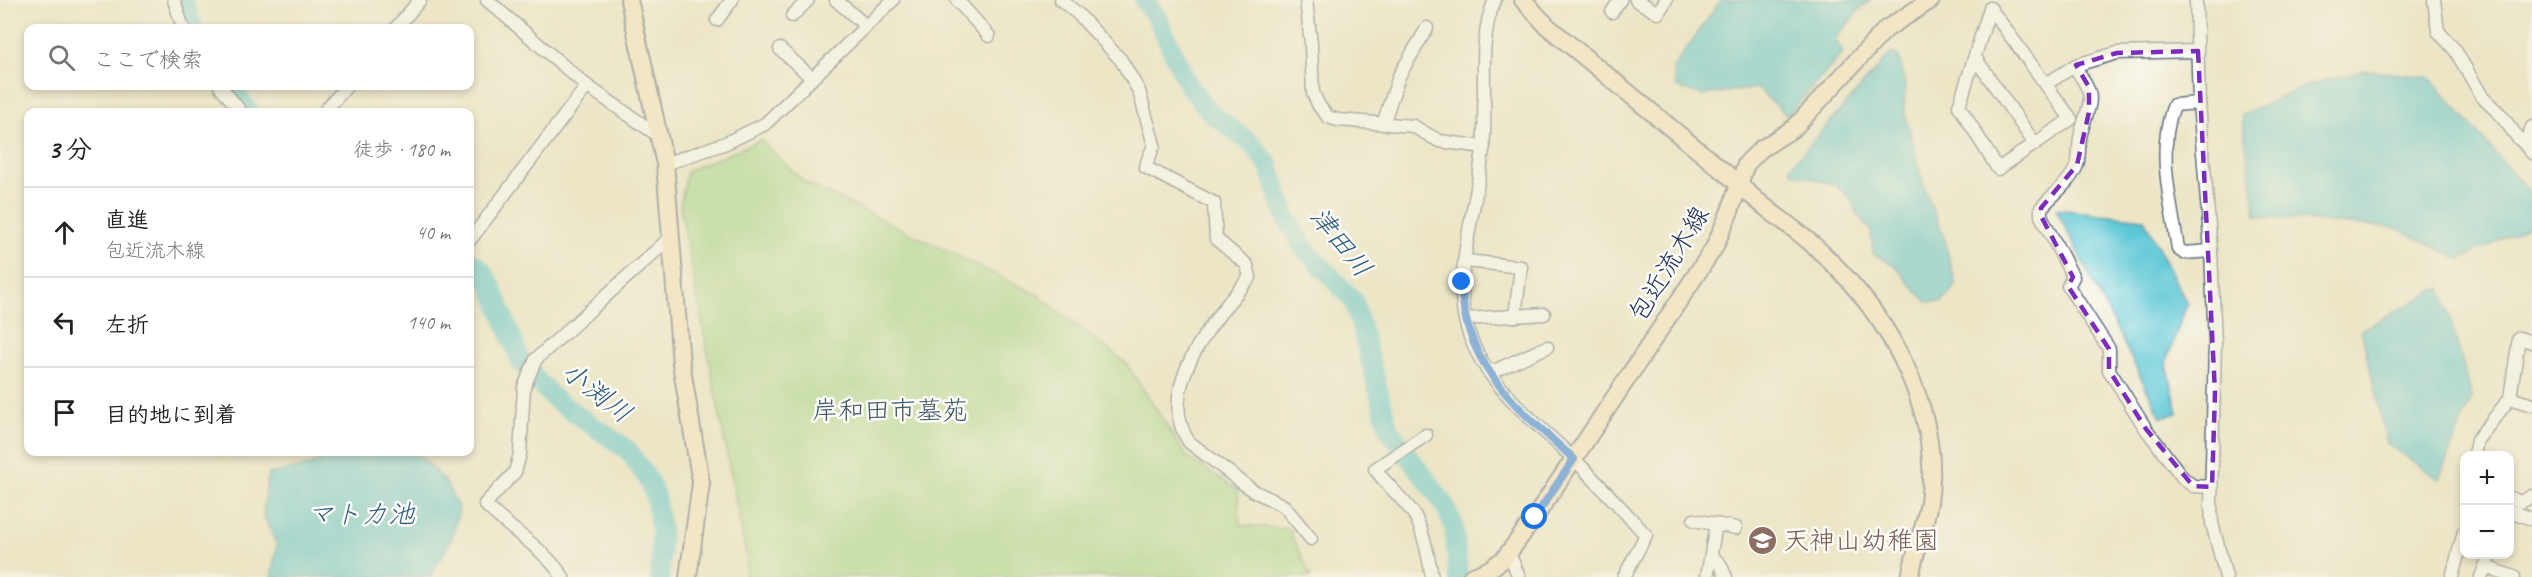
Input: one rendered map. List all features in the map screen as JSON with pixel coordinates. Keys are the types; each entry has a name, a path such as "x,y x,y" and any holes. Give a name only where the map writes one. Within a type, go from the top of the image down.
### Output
{"street":[{"path":"174,0 182,24"},
{"path":"399,24 420,0"},
{"path":"487,0 587,86 659,136"},
{"path":"629,0 665,164 681,363 701,483 688,577"},
{"path":"717,20 732,0"},
{"path":"792,16 807,0"},
{"path":"836,0 866,26"},
{"path":"957,0 989,36"},
{"path":"1061,0 1078,14 1121,60 1139,91 1154,145 1145,167 1214,203 1216,239 1247,266 1251,277 1216,318 1186,369 1179,409 1179,424 1183,433 1189,442 1252,490 1284,506 1311,539"},
{"path":"1306,0 1313,93 1319,106 1328,117 1338,120 1413,126 1439,141 1484,147"},
{"path":"1495,0 1486,26 1484,147 1462,295 1465,319 1487,370 1515,405 1574,459 1646,534 1624,577"},
{"path":"1523,0 1547,26 1739,184 1756,202 1821,252 1848,279 1873,310 1906,370 1926,426 1931,473 1924,529 1910,577"},
{"path":"1612,12 1620,0"},
{"path":"1636,0 1658,13 1666,0"},
{"name":"包近流木線","path":"1471,577 1488,570 1509,553 1574,459 1714,248 1746,164 1761,148 1794,128 1886,29 1931,0"},
{"path":"2196,0 2199,103 2211,251 2215,363 2212,523 2226,577"},
{"path":"2434,0 2438,32 2455,50 2483,98 2529,148"},
{"path":"665,164 726,143 765,124 866,26 883,3"},
{"path":"1988,4 2072,119 1998,169 1959,106 1976,59 1988,4"},
{"path":"1383,124 1399,76 1427,28"},
{"path":"780,49 812,78"},
{"path":"2046,84 2074,66 2117,53 2198,51"},
{"path":"1976,59 2035,144"},
{"path":"2074,66 2089,87 2091,96 2089,112 2080,136 2077,165 2041,208 2041,216 2073,278 2068,286 2109,349 2109,370 2146,429 2183,478 2193,486 2212,487"},
{"path":"474,235 587,86"},
{"path":"223,90 238,108"},
{"path":"328,108 343,90"},
{"path":"2199,103 2174,105 2165,144 2165,167 2178,249 2184,253 2211,251"},
{"path":"2529,148 2532,126"},
{"path":"563,577 536,545 495,515 485,504 515,472 520,454 524,387 536,359 670,238"},
{"path":"1466,261 1521,267 1515,316"},
{"path":"1465,319 1544,314"},
{"path":"2475,451 2477,440 2510,398 2519,338 2532,342"},
{"path":"1487,370 1494,370 1547,347"},
{"path":"2510,398 2532,405"},
{"path":"1426,435 1375,470 1389,489 1411,509 1416,517 1427,550 1432,577"},
{"path":"2514,499 2521,502 2532,496"},
{"path":"2514,512 2532,519"},
{"path":"1694,520 1736,528"},
{"path":"1707,577 1716,524"},
{"path":"2452,577 2460,547"},
{"path":"1509,553 1519,577"},
{"path":"1711,555 1720,564 1726,577"},
{"path":"2483,572 2514,577"}],"highlighted area":[{"path":"2198,51 2215,393 2212,487 2193,486 2146,429 2109,370 2109,349 2068,286 2073,277 2041,216 2041,208 2077,165 2089,112 2089,87 2076,65 2117,53"}],"green space":[{"name":"岸和田市墓苑","path":"761,140 804,182 1036,294 1126,363 1187,457 1238,490 1240,525 1289,529 1311,577 745,577 747,560 680,206 687,171"}],"water":[{"path":"1721,0 1871,0 1859,10 1835,39 1843,53 1787,116 1757,88 1704,95 1676,87 1673,68"},
{"path":"1891,53 1899,56 1905,84 1904,110 1925,190 1944,237 1956,286 1942,302 1927,302 1896,266 1873,254 1871,231 1857,214 1850,198 1836,185 1793,173 1790,167"},
{"path":"2365,70 2429,77 2532,195 2532,225 2460,259 2396,228 2256,216 2242,115 2306,86"},
{"path":"2056,209 2144,219 2187,304 2166,361 2178,413 2161,417"},
{"path":"2441,287 2472,396 2439,479 2387,444 2361,330"},
{"name":"マトカ池","path":"326,456 421,456 445,481 459,510 452,538 430,577 271,577 277,546 263,514 268,474 309,466"}],"waterway":[{"name":"小渕川","path":"183,0 192,24"},
{"name":"津田川","path":"1144,0 1158,19 1188,85 1211,113 1254,146 1269,166 1285,214 1303,247 1354,301 1389,430 1443,502 1454,526 1458,577"},
{"name":"小渕川","path":"231,90 247,108"},
{"name":"小渕川","path":"474,264 481,269 491,285 521,362 554,399 628,450 649,481 655,496 661,530 660,577"}],"place":[{"name":"天神山幼稚園","path":"1762,540"}],"route":[{"path":"1462,282 1465,319 1479,357 1487,370 1515,405 1574,459 1535,517"}]}
